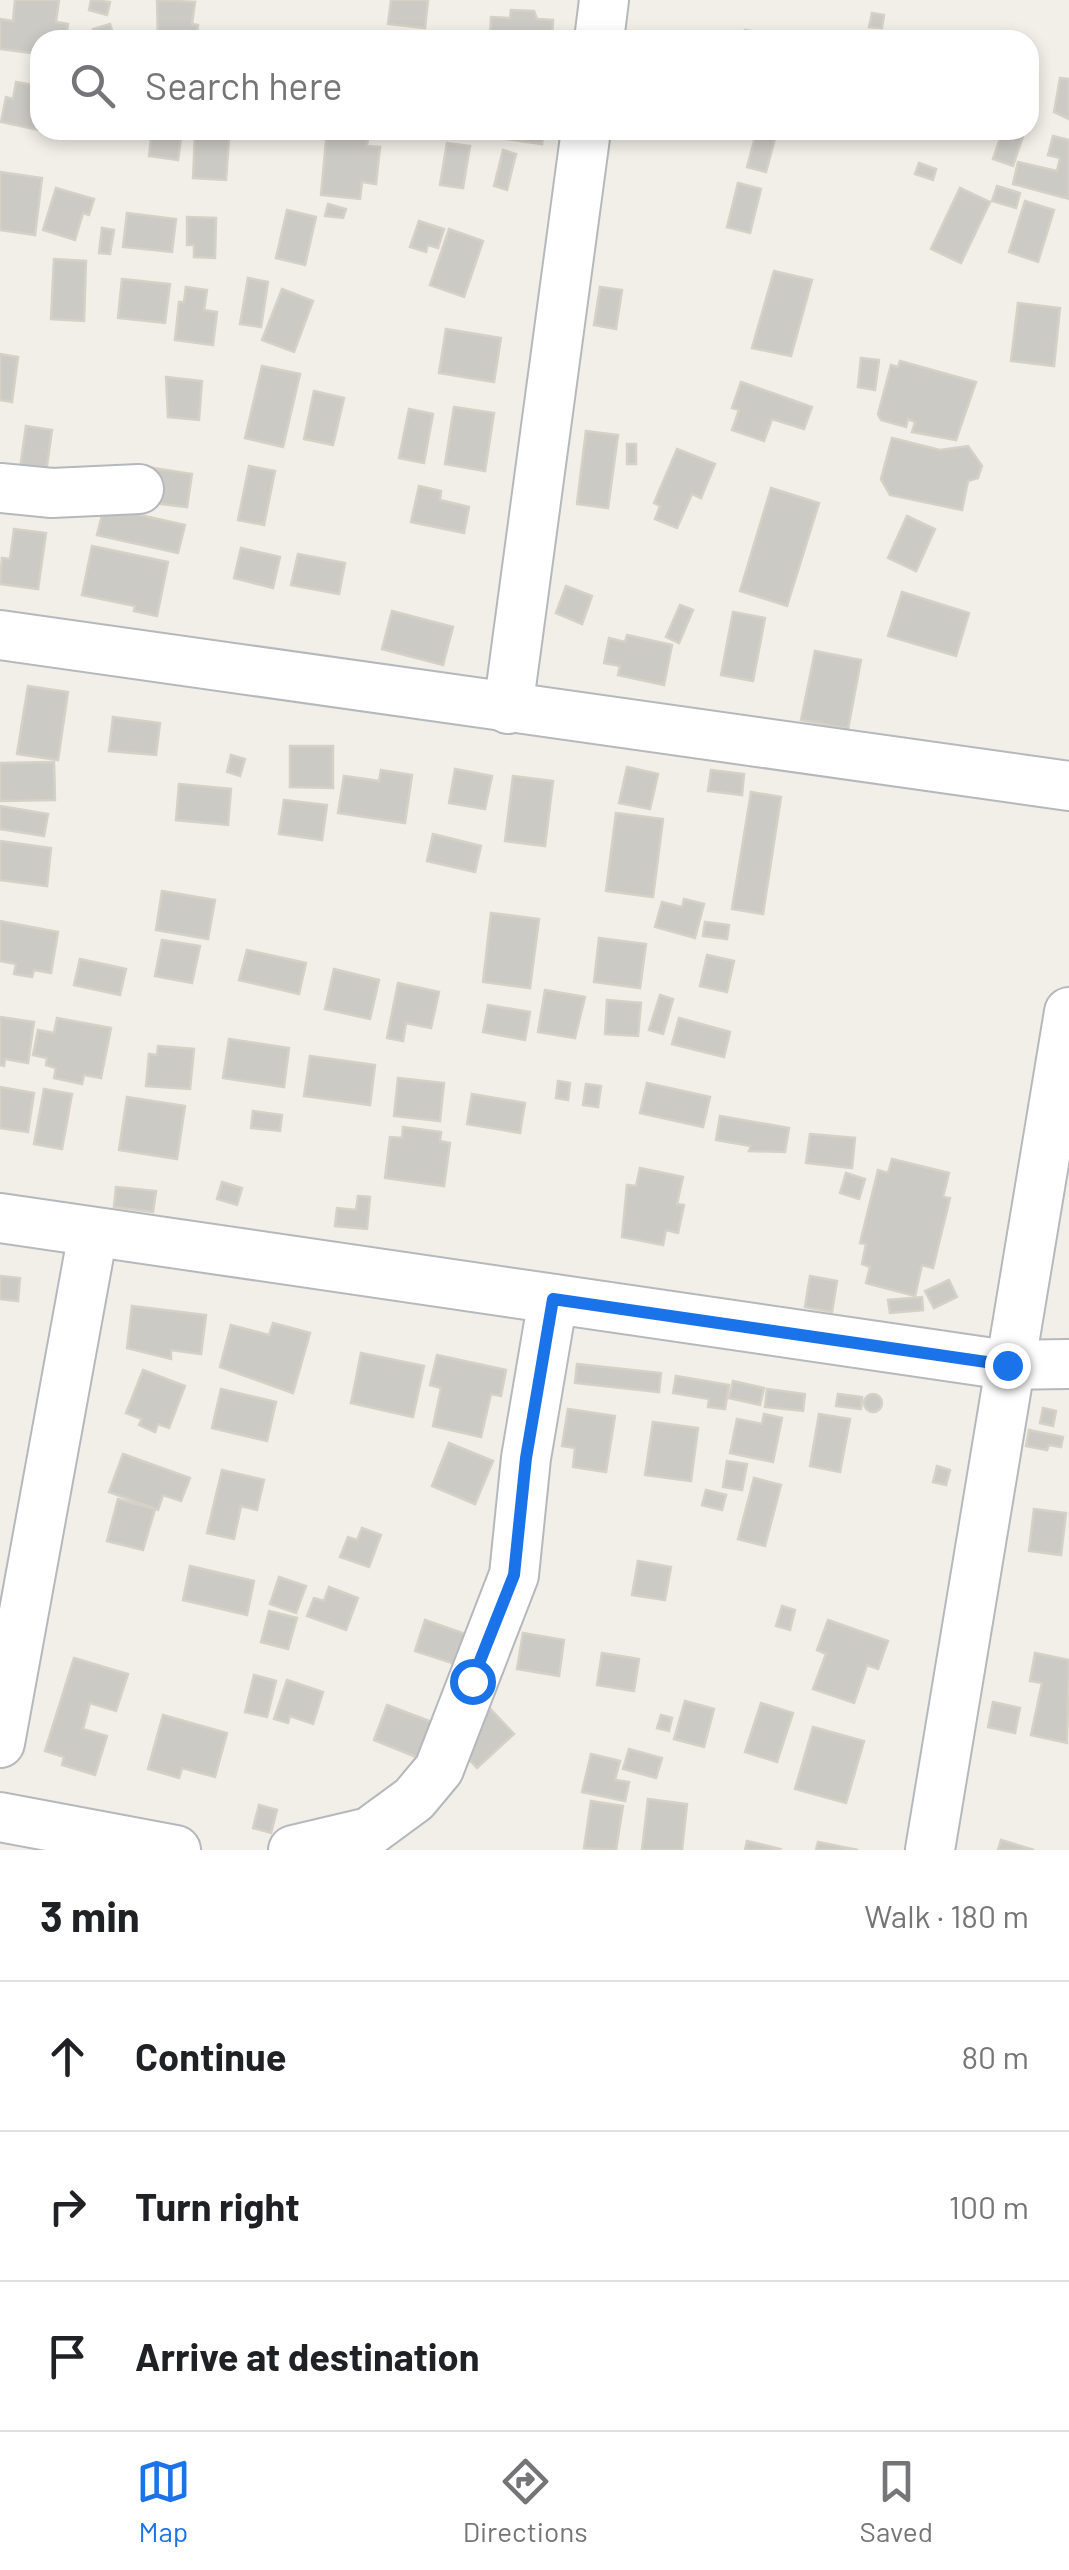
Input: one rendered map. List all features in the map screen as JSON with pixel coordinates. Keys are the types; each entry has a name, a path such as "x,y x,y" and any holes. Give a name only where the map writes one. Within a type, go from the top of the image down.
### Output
{"street":[{"path":"600,30 604,0"},
{"path":"508,709 585,140"},
{"path":"0,488 52,493 139,489"},
{"path":"0,635 1069,786"},
{"path":"930,1850 1007,1365 1069,1012"},
{"path":"0,1218 1007,1365 1069,1364"},
{"path":"0,1743 94,1234"},
{"path":"293,1850 370,1832 414,1799 438,1769 514,1575 526,1458 553,1299"},
{"path":"0,1816 176,1850"}],"building":[{"path":"15,0 59,0 56,22 68,24 67,30 30,30 30,53 0,49 0,19 13,21"},
{"path":"91,0 110,2 107,15 89,10"},
{"path":"157,0 195,2 192,24 198,25 197,30 158,30"},
{"path":"391,0 428,0 425,28 388,24"},
{"path":"511,10 534,11 537,19 553,20 552,30 490,30 491,17 510,18"},
{"path":"872,13 884,15 882,28 869,27"},
{"path":"110,24 112,30 93,30"},
{"path":"1060,78 1069,79 1069,119 1054,112"},
{"path":"16,82 30,84 30,128 1,122 6,97 13,99"},
{"path":"1053,136 1069,140 1069,199 1013,184 1018,162 1057,171 1060,158 1048,155"},
{"path":"151,140 181,140 178,160 149,156"},
{"path":"195,140 229,140 226,180 193,178"},
{"path":"326,140 368,140 367,146 380,147 376,184 362,182 360,199 321,195"},
{"path":"754,140 775,140 766,172 747,167"},
{"path":"1000,140 1022,140 1013,166 993,159"},
{"path":"447,143 470,146 463,188 440,185"},
{"path":"503,150 516,154 507,190 494,186"},
{"path":"919,163 936,169 933,180 915,174"},
{"path":"0,172 42,178 35,235 0,230"},
{"path":"738,183 761,189 750,233 727,227"},
{"path":"997,186 1020,193 1016,208 992,201"},
{"path":"56,188 94,199 89,215 83,213 75,240 43,230"},
{"path":"960,188 990,202 961,263 931,249"},
{"path":"1025,201 1054,210 1038,262 1009,252"},
{"path":"328,204 346,209 343,218 325,216"},
{"path":"287,210 316,217 305,265 276,258"},
{"path":"127,213 176,219 172,252 123,247"},
{"path":"187,217 216,218 215,258 194,257 194,245 187,245"},
{"path":"419,221 444,229 438,248 428,245 426,252 410,247"},
{"path":"102,228 114,230 110,254 99,253"},
{"path":"449,229 483,241 464,297 430,285"},
{"path":"54,259 86,261 84,321 51,319"},
{"path":"774,271 812,280 791,356 752,348"},
{"path":"248,278 268,282 261,327 240,324"},
{"path":"122,279 170,284 165,323 118,318"},
{"path":"186,287 207,290 204,310 217,312 213,345 175,340 179,302 184,302"},
{"path":"600,287 622,290 616,329 594,325"},
{"path":"282,289 313,301 294,352 262,340"},
{"path":"1018,303 1060,308 1054,366 1011,361"},
{"path":"446,329 501,338 494,382 439,373"},
{"path":"0,354 18,357 12,402 0,400"},
{"path":"861,358 879,360 875,390 858,387"},
{"path":"900,361 976,382 956,440 912,432 915,422 908,419 906,427 881,420 878,414 891,365 898,367"},
{"path":"262,366 300,374 283,447 245,438"},
{"path":"166,377 202,381 199,420 168,417"},
{"path":"741,382 812,407 804,429 772,419 764,441 732,430 739,410 732,408"},
{"path":"314,391 344,398 333,445 304,439"},
{"path":"454,407 494,413 485,471 445,464"},
{"path":"409,409 433,414 424,463 399,458"},
{"path":"26,426 52,430 45,480 19,476"},
{"path":"586,431 618,435 608,508 577,504"},
{"path":"892,438 940,450 968,446 982,466 978,478 968,481 962,510 890,495 881,479"},
{"path":"627,444 636,444 636,464 627,464"},
{"path":"677,449 715,464 701,498 692,494 677,528 655,519 660,506 654,503"},
{"path":"249,466 275,471 264,525 238,520"},
{"path":"153,468 192,474 187,507 152,503"},
{"path":"419,486 441,491 440,500 469,507 464,533 411,522"},
{"path":"771,488 819,503 787,606 740,591"},
{"path":"104,507 185,525 178,553 97,535"},
{"path":"907,516 935,529 916,571 888,558"},
{"path":"14,529 46,533 38,589 0,584 2,558 10,559"},
{"path":"92,546 168,562 157,616 134,611 135,606 82,595"},
{"path":"241,548 280,557 273,588 234,578"},
{"path":"298,554 345,563 339,594 291,585"},
{"path":"566,586 592,596 582,624 556,613"},
{"path":"902,592 969,613 956,656 888,636"},
{"path":"680,605 693,610 679,643 666,637"},
{"path":"392,611 453,627 443,665 382,649"},
{"path":"733,612 765,618 753,681 721,675"},
{"path":"627,635 672,645 664,685 618,675 620,666 604,663 609,638 625,642"},
{"path":"815,651 861,660 848,729 801,720"},
{"path":"28,686 68,692 58,760 17,754"},
{"path":"113,717 160,723 156,755 109,751"},
{"path":"290,746 333,746 333,788 290,787"},
{"path":"231,755 245,759 240,776 227,772"},
{"path":"54,762 55,800 0,801 0,763"},
{"path":"627,767 658,774 650,809 619,803"},
{"path":"455,769 492,776 485,809 449,803"},
{"path":"381,770 412,775 405,823 338,813 344,776 379,781"},
{"path":"711,770 744,774 742,795 708,791"},
{"path":"513,776 553,781 545,846 505,841"},
{"path":"179,784 231,789 228,825 176,820"},
{"path":"751,792 781,797 763,914 732,909"},
{"path":"284,800 327,805 322,840 279,834"},
{"path":"0,806 48,814 44,836 0,829"},
{"path":"616,813 663,819 653,897 606,891"},
{"path":"433,834 481,846 475,872 427,861"},
{"path":"0,841 51,848 47,886 0,880"},
{"path":"162,891 215,900 208,939 156,930"},
{"path":"684,899 704,904 695,938 655,927 662,902 682,907"},
{"path":"491,913 539,919 530,988 483,982"},
{"path":"0,921 58,932 51,973 34,970 32,977 14,974 16,964 0,961"},
{"path":"705,922 729,925 727,939 703,936"},
{"path":"599,938 646,944 640,988 594,982"},
{"path":"162,940 200,946 192,983 155,976"},
{"path":"247,950 306,963 299,994 239,980"},
{"path":"707,955 734,961 727,992 700,986"},
{"path":"80,959 126,969 120,995 74,985"},
{"path":"334,969 379,980 370,1019 325,1009"},
{"path":"398,983 439,992 431,1028 406,1023 403,1041 387,1038"},
{"path":"545,990 585,997 575,1038 538,1032"},
{"path":"660,995 673,999 663,1034 649,1030"},
{"path":"607,1000 641,1003 638,1036 605,1034"},
{"path":"488,1005 530,1012 525,1040 483,1032"},
{"path":"0,1017 34,1022 28,1063 5,1059 4,1066 0,1065"},
{"path":"57,1018 111,1028 101,1078 84,1075 82,1084 54,1078 56,1068 46,1065 47,1058 33,1055 38,1030 54,1033"},
{"path":"679,1018 730,1032 724,1057 672,1044"},
{"path":"229,1039 289,1048 284,1087 223,1078"},
{"path":"158,1046 194,1049 190,1089 146,1086 149,1054 157,1055"},
{"path":"310,1056 375,1065 370,1105 304,1096"},
{"path":"398,1078 444,1083 440,1121 394,1116"},
{"path":"558,1081 570,1083 568,1100 556,1098"},
{"path":"647,1083 710,1097 703,1127 640,1113"},
{"path":"586,1084 601,1086 598,1107 583,1105"},
{"path":"0,1087 34,1093 28,1132 0,1128"},
{"path":"44,1089 72,1094 62,1149 34,1144"},
{"path":"472,1094 525,1103 520,1133 467,1124"},
{"path":"127,1097 185,1106 177,1159 119,1150"},
{"path":"253,1111 282,1115 280,1131 251,1128"},
{"path":"720,1116 789,1128 785,1152 749,1151 751,1146 716,1140"},
{"path":"403,1127 441,1132 440,1141 450,1143 444,1186 385,1178 390,1137 402,1138"},
{"path":"810,1134 855,1138 852,1168 806,1163"},
{"path":"892,1159 949,1173 943,1197 950,1198 933,1268 922,1265 915,1296 866,1283 870,1267 862,1264 866,1244 860,1243 878,1170 888,1173"},
{"path":"640,1168 683,1177 677,1204 684,1205 678,1233 666,1230 663,1245 622,1237 627,1185 636,1186"},
{"path":"846,1173 865,1179 859,1199 840,1193"},
{"path":"222,1182 242,1188 237,1205 217,1199"},
{"path":"116,1187 156,1191 153,1212 114,1207"},
{"path":"358,1196 370,1197 367,1229 335,1226 337,1208 356,1210"},
{"path":"0,1276 20,1278 18,1301 0,1299"},
{"path":"810,1276 837,1281 832,1312 805,1307"},
{"path":"949,1280 957,1297 934,1308 925,1291"},
{"path":"922,1297 923,1310 890,1313 888,1300"},
{"path":"132,1306 206,1315 201,1354 171,1350 171,1359 127,1348"},
{"path":"273,1323 310,1333 293,1393 220,1367 231,1325 269,1335"},
{"path":"361,1353 424,1366 413,1417 351,1403"},
{"path":"437,1355 506,1370 501,1396 491,1394 481,1437 433,1426 441,1388 430,1385"},
{"path":"577,1364 661,1373 659,1392 575,1383"},
{"path":"143,1370 185,1386 169,1428 158,1424 155,1432 139,1425 142,1419 126,1413"},
{"path":"676,1376 729,1385 725,1409 708,1407 709,1399 673,1393"},
{"path":"733,1381 764,1388 760,1405 729,1398"},
{"path":"221,1389 276,1402 267,1441 212,1428"},
{"path":"767,1389 805,1394 803,1411 765,1407"},
{"path":"838,1394 862,1397 861,1409 836,1406"},
{"path":"873,1394 880,1396 880,1410 873,1412 866,1410 864,1403 866,1396"},
{"path":"1043,1408 1056,1411 1053,1426 1040,1423"},
{"path":"568,1409 615,1416 606,1472 573,1467 575,1448 562,1446"},
{"path":"764,1414 782,1418 773,1462 730,1453 737,1419 762,1424"},
{"path":"819,1414 850,1419 840,1472 810,1466"},
{"path":"653,1422 698,1428 691,1481 645,1475"},
{"path":"1029,1430 1063,1437 1061,1447 1049,1445 1047,1450 1026,1446"},
{"path":"449,1443 493,1461 475,1504 432,1486"},
{"path":"123,1454 190,1478 181,1501 163,1495 158,1510 109,1492"},
{"path":"727,1461 747,1464 742,1490 723,1487"},
{"path":"937,1466 950,1470 946,1485 933,1482"},
{"path":"222,1470 264,1480 257,1510 241,1506 234,1539 207,1533"},
{"path":"754,1478 781,1485 765,1546 738,1539"},
{"path":"706,1490 726,1495 722,1510 702,1505"},
{"path":"118,1499 155,1509 143,1550 107,1541"},
{"path":"1034,1509 1066,1513 1061,1555 1029,1551"},
{"path":"362,1528 381,1535 369,1567 340,1557 348,1537 357,1540"},
{"path":"638,1561 671,1567 665,1600 632,1595"},
{"path":"190,1566 254,1581 247,1615 183,1600"},
{"path":"279,1577 306,1586 296,1613 270,1604"},
{"path":"329,1587 358,1598 346,1630 307,1616 314,1598 324,1601"},
{"path":"782,1606 795,1610 790,1630 776,1626"},
{"path":"269,1611 297,1618 288,1649 261,1642"},
{"path":"425,1620 477,1638 467,1668 415,1651"},
{"path":"828,1620 888,1641 878,1669 867,1665 854,1703 813,1689 826,1654 817,1650"},
{"path":"523,1633 564,1640 559,1676 517,1669"},
{"path":"602,1653 639,1659 634,1691 597,1685"},
{"path":"1035,1653 1069,1660 1067,1743 1031,1735 1042,1683 1030,1681"},
{"path":"74,1658 128,1674 116,1711 90,1703 83,1729 107,1736 95,1775 62,1765 64,1757 45,1751"},
{"path":"254,1675 276,1681 267,1717 245,1712"},
{"path":"287,1680 323,1692 313,1724 290,1716 288,1723 274,1719"},
{"path":"685,1701 714,1709 704,1747 674,1739"},
{"path":"993,1702 1020,1708 1015,1733 988,1727"},
{"path":"761,1703 793,1713 777,1762 745,1752"},
{"path":"486,1704 514,1734 477,1768 462,1752 478,1737 465,1724"},
{"path":"387,1705 445,1727 431,1763 374,1740"},
{"path":"163,1715 227,1733 215,1777 182,1768 179,1778 148,1769"},
{"path":"661,1715 672,1718 669,1731 657,1728"},
{"path":"813,1727 864,1741 846,1803 795,1789"},
{"path":"629,1749 662,1758 656,1778 623,1769"},
{"path":"591,1754 620,1761 615,1780 629,1782 625,1801 582,1792"},
{"path":"648,1799 687,1804 682,1850 642,1850"},
{"path":"591,1801 623,1806 616,1850 584,1848"},
{"path":"259,1805 277,1810 271,1833 253,1828"},
{"path":"1001,1840 1034,1850 998,1850"},
{"path":"747,1841 780,1849 745,1850"},
{"path":"818,1842 858,1850 816,1850"}],"route":[{"path":"472,1681 504,1609 514,1575 526,1458 553,1299 1007,1365"}]}
